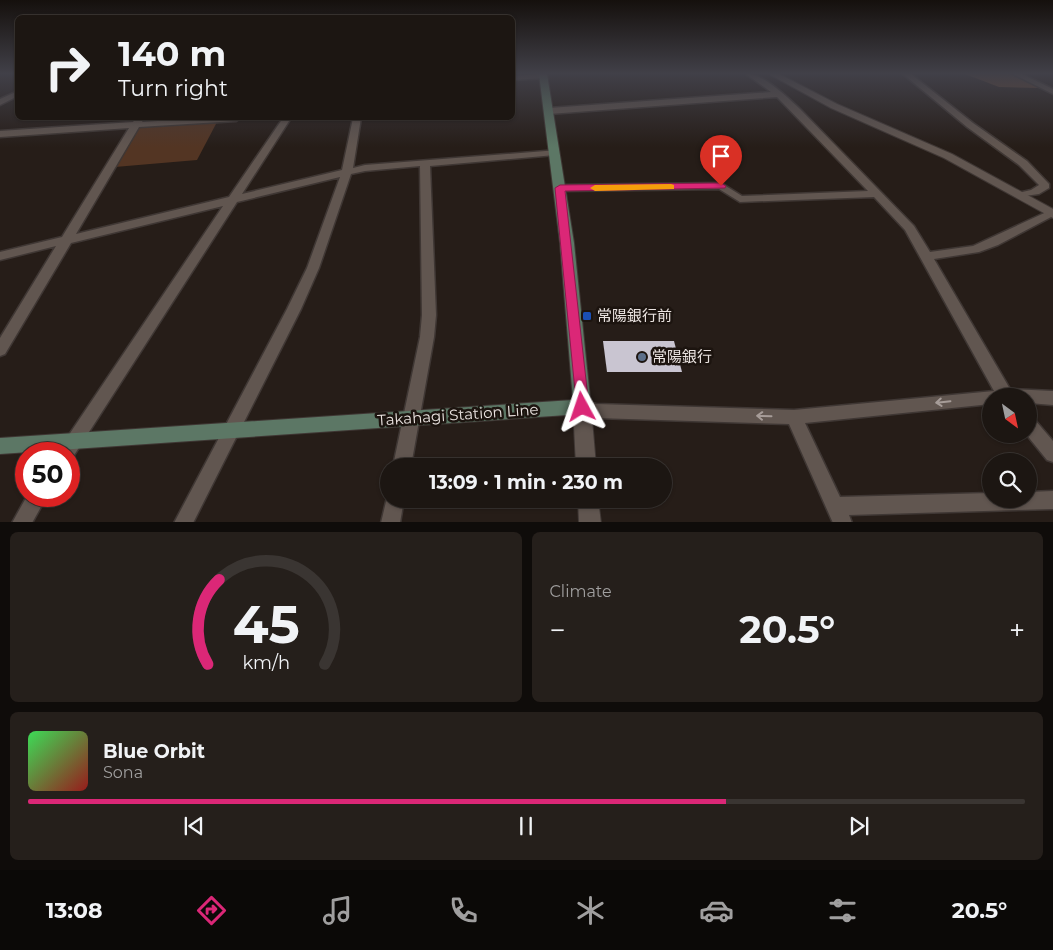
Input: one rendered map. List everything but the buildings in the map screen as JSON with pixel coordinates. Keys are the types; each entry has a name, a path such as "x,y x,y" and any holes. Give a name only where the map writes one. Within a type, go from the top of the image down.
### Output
{"main road":[{"path":"547,98 560,188 582,407"},
{"name":"Takahagi Station Line","path":"80,446 232,431 582,407"},
{"name":"Takahagi Station Line","path":"0,446 15,446"}],"street":[{"path":"549,111 720,98"},
{"path":"783,98 910,228 995,388"},
{"path":"819,98 948,156 1052,213"},
{"path":"937,98 970,126 1023,163 1045,186 1035,192 1022,195"},
{"path":"0,134 138,120"},
{"path":"0,350 138,120"},
{"path":"72,442 286,120"},
{"path":"183,522 232,431 313,268 347,172 357,120"},
{"path":"0,256 364,168 555,152"},
{"path":"404,458 427,337 429,315 425,163"},
{"path":"560,188 721,186 740,199 876,194"},
{"path":"925,258 988,244 1052,213"},
{"path":"1038,397 1053,398"},
{"path":"585,458 582,407 596,410 794,417 982,398"},
{"path":"794,417 840,514 1053,500"},
{"path":"1038,436 1053,454"},
{"path":"21,522 31,507"},
{"path":"390,522 393,508"},
{"path":"589,508 590,522"}],"shaded area":[{"path":"217,122 197,160 115,167 139,127"}],"slow traffic":[{"path":"595,188 671,187"}],"place":[{"name":"常陽銀行前","path":"587,316"},
{"name":"常陽銀行","path":"642,357"}],"route":[{"path":"582,407 560,188 721,186"}]}
